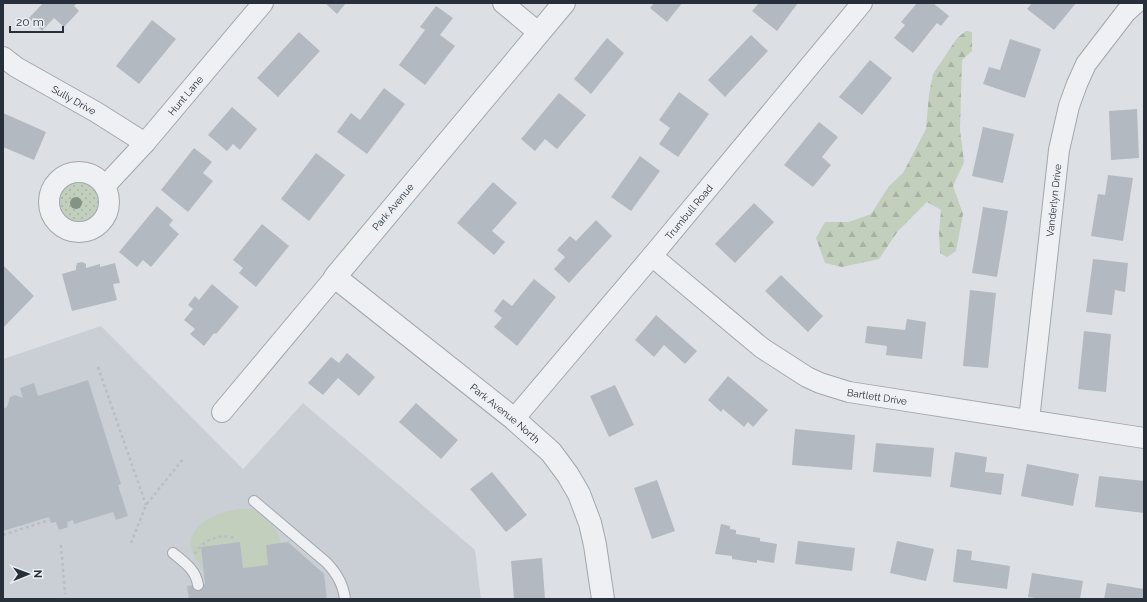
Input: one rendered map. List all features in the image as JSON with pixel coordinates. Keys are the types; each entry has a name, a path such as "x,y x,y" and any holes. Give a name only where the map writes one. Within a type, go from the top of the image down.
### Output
{"street":[{"name":"Hunt Lane","path":"105,186 145,143 263,3"},
{"path":"503,3 539,33"},
{"name":"Park Avenue","path":"222,412 564,3"},
{"name":"Trumbull Road","path":"514,419 652,256 862,3"},
{"name":"Vanderlyn Drive","path":"1029,420 1059,150 1069,106 1086,64 1126,12 1136,3"},
{"name":"Sully Drive","path":"3,57 16,67 96,112 145,143"},
{"name":"Bartlett Drive","path":"652,256 762,348 807,377 820,383 849,392 1144,438"},
{"name":"Park Avenue North","path":"335,277 514,419 551,452 568,475 579,494 590,523 594,538 603,599"}],"lane":[{"path":"254,501 327,563 342,584 345,599"},
{"path":"173,553 189,566 196,576 198,585"}],"path":[{"path":"98,367 146,505"},
{"path":"131,543 146,505 183,459"},
{"path":"3,535 50,520"},
{"path":"189,566 201,545 220,537 234,538"},
{"path":"61,545 65,594"}],"shaded area":[{"path":"101,326 243,469 303,403 475,550 481,599 3,599 3,359"}],"green space":[{"path":"966,31 972,32 972,51 962,60 960,130 964,162 953,186 963,214 956,251 947,257 940,253 939,232 941,210 927,202 898,231 879,259 842,267 825,263 816,238 825,222 849,222 871,214 889,186 903,173 926,129 929,94 933,74 957,38"},
{"path":"73,172 85,172 96,177 104,185 109,196 107,214 96,227 85,232 73,232 62,227 54,219 49,208 49,196 54,185 62,177"},
{"path":"239,509 253,509 265,515 275,528 281,543 266,545 268,565 243,568 240,542 201,547 204,572 191,550 191,539 194,532 199,525 206,520 223,512"}],"building":[{"path":"43,3 77,3 74,6 79,11 64,27 54,18 42,31 29,18"},
{"path":"325,3 346,3 337,14"},
{"path":"654,3 682,3 667,22 650,8"},
{"path":"759,3 798,3 777,31 752,11"},
{"path":"917,3 933,3 949,16 941,26 937,23 913,53 894,38 905,25 901,22"},
{"path":"1032,3 1076,3 1054,30 1027,9"},
{"path":"436,6 453,18 440,35 455,46 425,85 399,65 425,30 420,27"},
{"path":"152,20 176,39 139,84 116,66"},
{"path":"299,32 320,51 278,97 257,78"},
{"path":"751,35 768,51 725,97 708,80"},
{"path":"607,38 624,53 591,94 574,79"},
{"path":"1010,39 1041,49 1025,98 983,84 989,67 1000,70"},
{"path":"870,60 892,78 862,115 839,97"},
{"path":"384,88 405,104 367,154 337,132 351,113 360,120"},
{"path":"679,92 709,114 678,157 659,144 670,128 659,120"},
{"path":"559,93 586,115 557,149 545,139 535,151 521,139"},
{"path":"232,107 257,129 240,150 233,144 227,151 208,135"},
{"path":"1137,109 1139,158 1111,160 1109,111"},
{"path":"3,113 46,132 34,160 3,147"},
{"path":"819,122 838,137 822,157 831,165 813,187 784,165"},
{"path":"983,127 1014,134 1003,183 972,176"},
{"path":"194,148 212,162 203,173 213,181 188,212 161,190"},
{"path":"316,153 345,175 309,221 281,199"},
{"path":"640,156 660,171 631,211 611,197"},
{"path":"1108,175 1133,178 1123,241 1091,236 1098,194 1105,195"},
{"path":"493,182 517,203 492,231 505,242 494,255 457,223"},
{"path":"754,203 774,222 735,263 715,244"},
{"path":"157,206 173,220 169,225 179,234 151,267 143,260 137,267 119,252"},
{"path":"983,207 1008,211 997,277 972,273"},
{"path":"596,220 612,236 569,283 554,269 565,257 557,250 570,236 576,241"},
{"path":"262,224 289,246 256,287 239,273 243,268 233,260"},
{"path":"1093,259 1128,263 1125,292 1115,290 1112,315 1086,312"},
{"path":"82,262 86,264 86,268 100,264 100,267 115,263 120,283 113,284 117,300 72,311 62,274 76,270 77,263"},
{"path":"3,265 34,296 3,328"},
{"path":"781,275 823,316 808,332 765,291"},
{"path":"534,279 556,297 517,346 494,327 502,318 494,311 503,299 512,306"},
{"path":"212,284 239,307 216,334 214,333 204,346 190,334 195,329 184,320 193,309 188,305 195,296 199,300"},
{"path":"970,290 996,293 988,368 963,366"},
{"path":"656,315 697,351 685,364 664,345 654,357 635,340"},
{"path":"907,319 926,322 922,359 886,355 887,346 865,343 867,326 905,330"},
{"path":"1084,331 1111,334 1106,392 1078,389"},
{"path":"347,353 375,377 359,396 338,378 323,395 308,383 331,357 339,363"},
{"path":"728,376 768,410 753,427 748,422 744,427 723,409 721,412 708,400"},
{"path":"88,380 121,484 118,485 128,516 116,520 113,512 74,524 73,520 67,522 68,527 59,530 56,522 51,523 49,517 3,531 3,409 7,407 10,397 15,395 23,398 20,388 34,383 38,396"},
{"path":"615,385 634,425 609,437 590,396"},
{"path":"416,403 458,440 441,459 399,422"},
{"path":"795,429 855,435 852,470 792,465"},
{"path":"876,443 934,448 931,477 873,472"},
{"path":"955,452 987,457 985,472 1004,474 1001,495 950,487"},
{"path":"1027,464 1079,474 1073,506 1021,496"},
{"path":"492,472 527,515 506,532 470,489"},
{"path":"1099,476 1144,481 1144,513 1095,507"},
{"path":"657,480 675,531 652,539 634,488"},
{"path":"721,524 730,526 730,529 736,530 736,534 760,538 760,541 777,544 774,563 757,560 757,563 732,559 732,556 715,554"},
{"path":"798,541 855,548 852,571 795,564"},
{"path":"897,541 934,549 926,581 890,573"},
{"path":"240,542 243,568 268,565 266,545 288,542 324,574 327,599 189,599 187,586 205,584 201,547"},
{"path":"957,549 972,551 971,560 1010,566 1007,589 953,582"},
{"path":"542,558 545,599 514,599 511,561"},
{"path":"1032,573 1083,581 1080,599 1042,599 1028,597"},
{"path":"1107,583 1144,589 1144,599 1104,599"}]}
